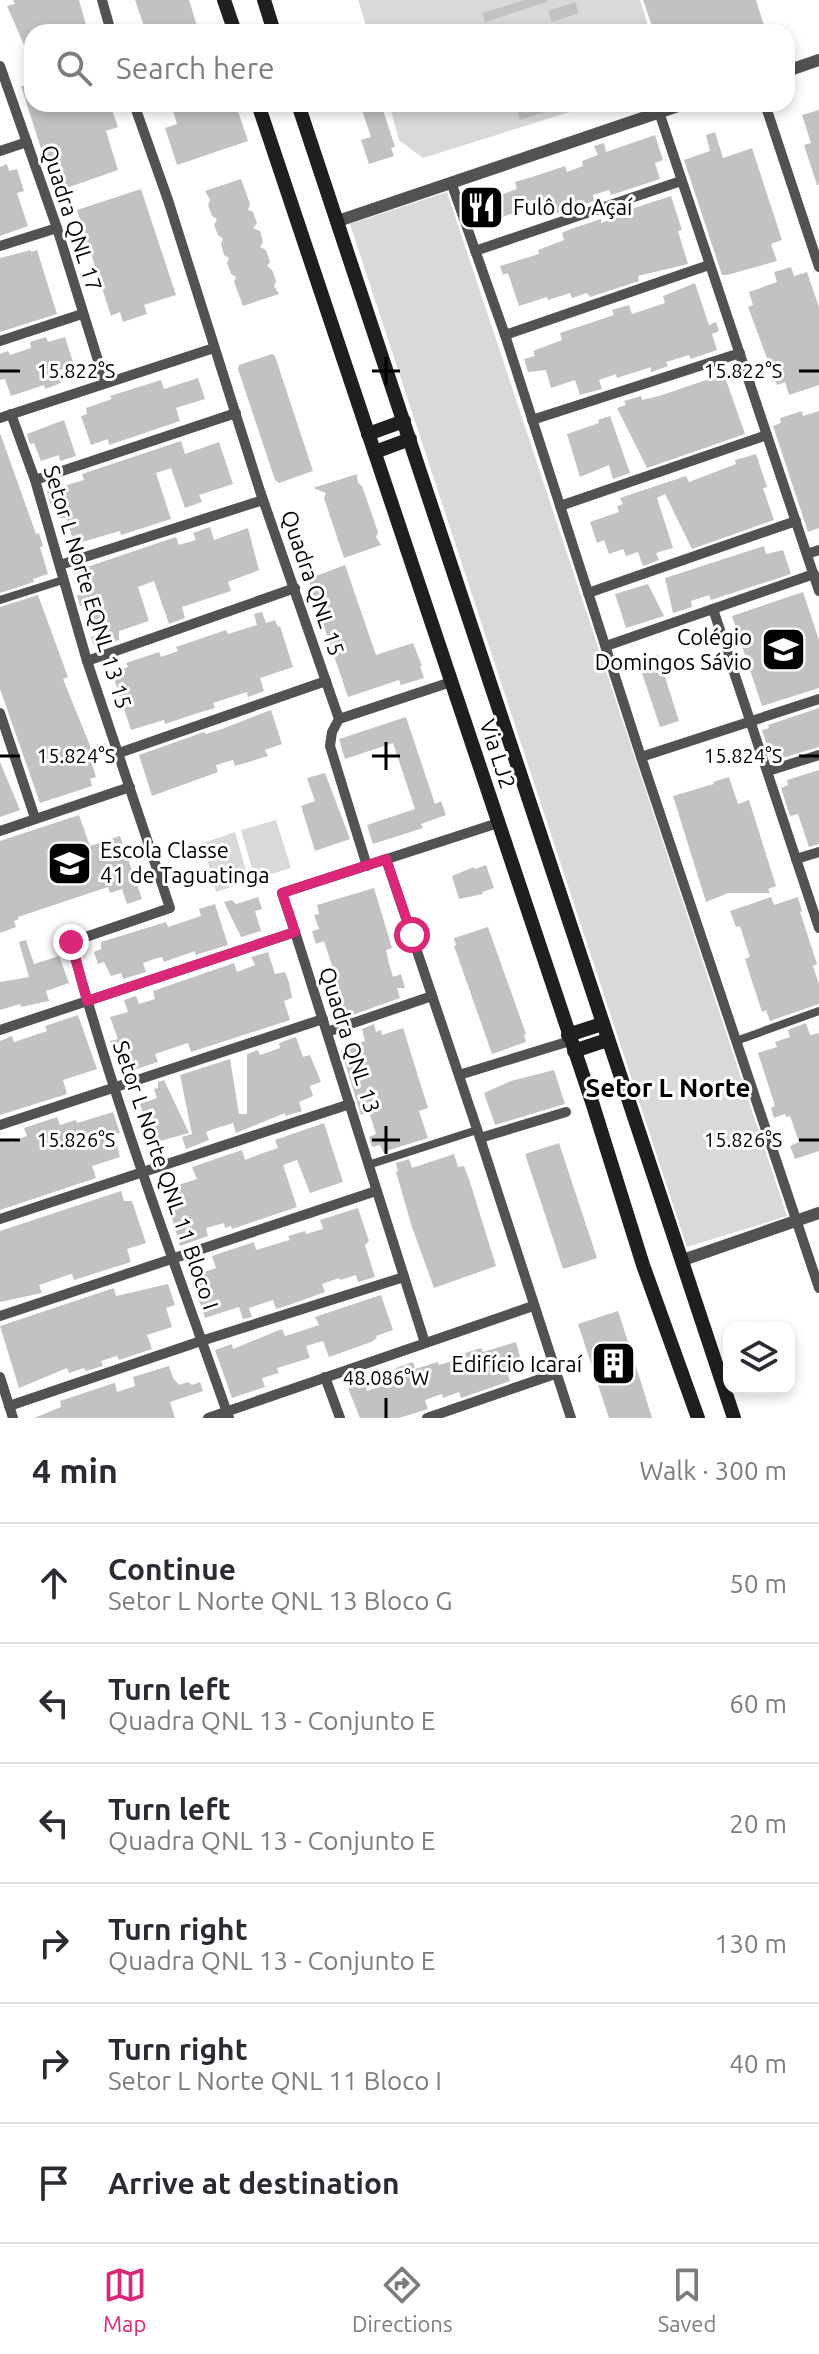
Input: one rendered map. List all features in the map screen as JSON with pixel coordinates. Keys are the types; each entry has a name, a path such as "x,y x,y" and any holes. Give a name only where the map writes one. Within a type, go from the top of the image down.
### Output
{"main road":[{"path":"224,0 232,24"},
{"path":"264,0 272,24"},
{"name":"Via LJ2","path":"261,112 643,1265 698,1418"},
{"name":"Via LJ2","path":"301,112 734,1418"},
{"path":"368,434 404,421"},
{"path":"375,452 410,439"},
{"path":"571,1042 602,1024"},
{"path":"571,1042 607,1040"}],"street":[{"path":"102,0 109,24"},
{"path":"795,68 819,60"},
{"name":"Quadra QNL 17","path":"0,66 57,228 105,383"},
{"path":"0,418 214,348 137,112"},
{"path":"338,221 659,112 819,591"},
{"path":"768,112 819,267"},
{"path":"0,151 27,142"},
{"path":"475,251 681,181"},
{"path":"451,182 505,335 641,757 819,1288"},
{"path":"0,246 57,228"},
{"path":"505,335 709,265"},
{"path":"0,341 82,314"},
{"name":"Quadra QNL 15","path":"214,348 339,719"},
{"path":"532,420 740,353"},
{"path":"35,480 236,413"},
{"name":"Setor L Norte EQNL 13 15","path":"11,414 35,480 87,661 170,908 71,942"},
{"path":"560,506 767,435"},
{"path":"60,565 263,500"},
{"path":"588,593 796,521"},
{"path":"807,554 819,550"},
{"path":"606,646 814,574"},
{"path":"0,600 63,580"},
{"path":"87,661 295,588"},
{"path":"713,609 819,928"},
{"path":"119,753 326,681"},
{"path":"451,682 339,719 332,732 330,746 367,866 498,823"},
{"path":"641,757 819,699"},
{"path":"0,713 35,818"},
{"path":"768,771 819,755"},
{"path":"0,831 130,787"},
{"path":"796,859 819,852"},
{"path":"386,859 571,1418"},
{"name":"Quadra QNL 13","path":"367,866 282,893 425,1343"},
{"path":"0,1030 295,932"},
{"name":"Setor L Norte QNL 11 Bloco I","path":"71,942 87,1001 172,1260 228,1415"},
{"path":"327,1032 432,996"},
{"path":"736,1041 819,1011"},
{"path":"0,1125 323,1019"},
{"path":"459,1075 571,1042"},
{"path":"0,1219 350,1104"},
{"path":"368,1165 566,1112"},
{"path":"0,1316 376,1191"},
{"path":"683,1260 819,1213"},
{"path":"9,1406 404,1277"},
{"path":"208,1418 228,1415 325,1377 533,1306"},
{"path":"427,1418 555,1374"},
{"path":"0,1377 13,1418"},
{"path":"325,1377 340,1418"}],"shaded area":[{"path":"358,0 640,0 648,24 366,24"},
{"path":"391,112 570,112 423,158 399,140"},
{"path":"447,192 787,1216 687,1247 350,224"},
{"path":"276,820 291,868 255,879 241,830"},
{"path":"235,832 249,881 216,892 203,843"}],"building":[{"path":"13,0 79,0 86,24 24,24 24,45 7,6 15,4"},
{"path":"135,0 189,0 196,24 143,24"},
{"path":"525,0 547,2 485,22 482,13"},
{"path":"643,0 756,0 764,24 651,24"},
{"path":"575,2 579,13 552,22 548,11"},
{"path":"819,110 817,185 804,145 811,143 802,115"},
{"path":"29,112 113,112 118,127 106,131 118,170 55,192"},
{"path":"173,112 238,112 248,141 177,165 165,128 177,124"},
{"path":"363,112 384,112 395,147 391,148 394,156 369,164 361,140 371,137"},
{"path":"518,112 545,112 520,120"},
{"path":"715,132 723,158 752,148 782,240 771,244 777,261 727,275 722,275 684,160 710,151 706,135"},
{"path":"655,135 663,160 655,163 660,179 611,195 609,190 593,195 594,201 545,217 543,212 527,217 524,210 486,222 480,201 489,198 487,192 498,189 500,195 517,189 515,182 565,166 567,172 583,166 582,161 598,155 594,146 604,143 606,152"},
{"path":"7,164 9,171 17,169 24,191 17,193 28,226 0,236 0,167"},
{"path":"241,179 250,204 248,210 253,212 257,223 253,228 260,231 263,242 260,247 266,250 270,262 267,266 272,270 276,281 274,286 279,294 243,306 234,282 236,277 231,274 227,263 229,258 224,255 223,239 214,225 217,219 212,216 205,191"},
{"path":"141,189 176,295 144,305 147,314 123,322 120,312 111,316 77,210"},
{"path":"671,196 682,230 678,231 688,264 638,276 639,281 590,297 587,293 572,298 570,293 519,306 508,273 503,275 500,266 539,254 538,250 564,240 562,233 568,230 601,219 601,223 629,213 628,210"},
{"path":"37,250 57,314 0,332 0,258"},
{"path":"791,267 794,276 807,272 819,307 819,385 789,395 785,382 777,385 748,307 753,305 749,292 777,282 774,272"},
{"path":"695,283 709,325 716,322 719,331 712,334 717,350 691,359 689,355 666,362 668,366 651,372 651,367 617,378 616,374 599,380 602,389 580,395 575,380 551,388 546,370 528,372 524,359 535,356 533,351 562,340 560,333 614,315 612,310 629,305 632,314 665,303 663,296"},
{"path":"46,337 48,342 65,337 74,365 57,371 61,383 11,396 5,379 0,380 0,354 8,351 10,355 31,348 30,342"},
{"path":"272,354 313,471 279,483 275,480 238,369 239,365"},
{"path":"724,374 745,434 647,468 617,408 626,405 624,401 641,396 642,400 659,396"},
{"path":"198,378 205,399 176,408 180,421 109,445 108,439 91,445 81,416 87,414 86,408 112,399 110,396 161,380 164,389"},
{"path":"802,411 803,416 819,411 819,528 808,532 773,426 781,423 780,418"},
{"path":"610,416 630,473 613,479 609,465 580,477 567,434"},
{"path":"64,420 76,456 60,461 59,455 41,461 27,434"},
{"path":"0,433 36,534 39,533 48,574 0,593"},
{"path":"181,441 185,454 219,442 233,484 199,495 202,502 185,508 171,468 156,473 171,519 121,535 120,531 74,542 66,518 60,518 55,503 50,504 47,491 84,480 82,474"},
{"path":"756,454 774,520 692,549 665,494 657,498 673,548 656,553 659,560 643,566 638,552 626,556 623,549 609,554 604,540 597,543 590,522 619,512 617,506 623,504 620,498 686,476 689,482 736,464 735,460"},
{"path":"357,474 381,545 344,558 324,498 326,493 313,488"},
{"path":"210,527 214,540 248,528 259,570 228,582 231,591 182,607 185,618 169,624 154,581 138,587 149,621 119,631 119,640 103,645 93,644 91,637 99,634 89,604 80,606 77,596 85,591 78,570 176,537 179,545 196,540 193,533"},
{"path":"764,546 766,554 783,550 791,574 711,600 709,595 691,601 692,607 673,613 665,578"},
{"path":"345,565 376,655 413,643 424,678 401,685 399,680 348,697 308,579"},
{"path":"648,584 664,616 626,628 615,594"},
{"name":"Colégio Domingos Sávio","path":"803,592 819,640 819,688 762,706 732,616"},
{"path":"38,595 68,677 63,679 89,743 96,777 90,779 92,786 40,803 0,689 0,607"},
{"path":"262,612 266,623 275,620 280,626 293,667 260,678 264,691 248,697 247,692 213,703 215,708 165,724 164,720 131,730 112,672 128,667 126,663 159,652 161,657 178,651 176,647 226,630 228,634 257,625 254,614"},
{"path":"658,655 679,721 660,727 638,661"},
{"path":"819,708 819,747 772,761 762,730 769,728 768,725"},
{"path":"271,710 282,744 265,750 268,756 235,766 233,760 216,765 218,772 152,796 139,755"},
{"path":"406,717 435,804 441,801 446,815 421,824 423,828 373,844 367,825 415,809 393,743 345,759 339,739"},
{"path":"0,762 20,810 0,817"},
{"path":"819,770 819,844 809,847 798,814 790,816 781,788 788,785 787,780"},
{"path":"325,773 350,839 315,851 301,806 315,801 307,778"},
{"path":"729,777 738,804 749,800 776,886 768,889 770,893 728,893 706,902 673,796"},
{"name":"Escola Classe 41 de Taguatinga","path":"79,815 90,846 120,836 142,899 127,904 122,889 110,893 108,887 18,917 14,921 16,927 0,933 0,841"},
{"path":"486,865 494,888 483,894 459,899 452,876"},
{"path":"374,888 392,948 386,950 393,977 401,974 405,988 397,988 400,998 344,1018 332,982 337,981 324,941 316,944 312,931 319,929 314,915 319,914 317,905"},
{"path":"258,897 262,909 255,911 261,931 241,937 224,902 232,900 236,904"},
{"path":"771,897 774,905 798,897 817,964 813,966 819,984 819,1004 770,1021 766,1010 762,1012 745,959 750,957 740,926 736,927 730,911"},
{"path":"215,904 228,945 195,955 195,951 164,962 162,957 154,959 143,963 146,972 123,979 121,973 111,976 104,962 98,964 94,952 101,949 101,942 166,922 168,927 201,916 199,909"},
{"path":"488,927 526,1034 526,1042 492,1054 454,946 454,938"},
{"path":"26,940 34,964 59,956 69,983 46,991 49,1001 0,1010 0,982 29,977 19,942"},
{"path":"268,952 275,974 285,972 289,982 292,998 284,1001 290,1020 191,1052 188,1043 155,1054 158,1062 121,1074 110,1041 118,1039 110,1017 128,1012 124,1000 136,996 139,1004 155,999 153,991 234,963 237,972 255,965 251,957"},
{"path":"78,1015 97,1069 63,1080 67,1094 0,1115 0,1041 12,1036 14,1042 47,1031 45,1026"},
{"path":"806,1023 810,1035 819,1033 819,1151 795,1159 790,1146 799,1142 790,1116 786,1117 785,1114 774,1118 771,1108 775,1106 758,1053 777,1047 775,1042 790,1037 788,1030"},
{"path":"374,1024 376,1032 381,1030 382,1035 403,1028 428,1108 419,1111 428,1138 383,1152 380,1145 372,1147 369,1137 376,1134 369,1112 361,1115 341,1050 365,1041 362,1029"},
{"path":"296,1037 303,1057 310,1055 321,1082 310,1086 313,1096 299,1102 302,1111 285,1116 285,1113 236,1133 233,1123 214,1129 206,1132 209,1140 186,1149 182,1137 192,1134 180,1075 230,1059 239,1114 247,1114 247,1054 258,1050 260,1055 280,1048 279,1043"},
{"path":"554,1070 565,1104 495,1125 484,1093 511,1081"},
{"path":"164,1080 189,1133 157,1142 150,1115 144,1117 140,1104 157,1098 154,1089 158,1088 158,1082"},
{"path":"113,1112 120,1133 114,1134 120,1157 92,1166 96,1178 0,1210 0,1141 9,1138 11,1142 27,1136 24,1128 57,1117 60,1125"},
{"path":"324,1123 343,1182 310,1193 297,1160 283,1165 297,1207 232,1229 231,1226 225,1228 224,1223 206,1228 208,1236 180,1246 170,1211 179,1209 172,1187 197,1179 192,1167 242,1150 245,1160 278,1148 275,1140"},
{"path":"559,1143 597,1258 563,1269 525,1154"},
{"path":"454,1154 458,1167 464,1166 469,1179 496,1266 434,1288 412,1227 396,1163 409,1159 412,1168"},
{"path":"121,1191 124,1201 132,1201 146,1243 127,1249 131,1262 74,1280 72,1274 68,1275 39,1285 42,1293 0,1302 0,1231"},
{"path":"358,1208 369,1241 365,1245 375,1277 358,1282 356,1275 339,1278 322,1284 325,1292 292,1304 276,1309 273,1300 249,1308 252,1317 243,1319 239,1307 205,1318 195,1275 216,1268 212,1256 254,1242 256,1250 290,1240 288,1236 323,1229 320,1220"},
{"path":"168,1284 175,1305 166,1308 172,1327 147,1335 152,1349 119,1360 117,1356 101,1361 103,1366 86,1371 84,1368 69,1373 67,1368 19,1388 0,1326 114,1288 116,1296"},
{"path":"381,1295 393,1330 376,1336 371,1342 329,1357 323,1341 306,1346 310,1358 277,1368 279,1373 262,1378 265,1387 232,1398 215,1350 232,1344 233,1349 282,1329 285,1336 301,1331 319,1325 315,1317"},
{"name":"Edifício Icaraí","path":"618,1311 652,1418 609,1418 578,1324"},
{"path":"516,1342 522,1364 506,1369 510,1381 461,1398 459,1392 443,1398 442,1394 425,1400 428,1409 399,1418 360,1418 348,1388 364,1382 367,1391 400,1380 396,1368 413,1362 415,1369 438,1362 439,1365 466,1357 465,1353 481,1348 483,1352"},
{"path":"169,1366 179,1385 200,1382 203,1391 170,1402 175,1418 34,1418 61,1407 60,1401 115,1383 117,1392 135,1386 133,1377"}],"place":[{"name":"Fulô do Açaí","path":"482,207"},
{"name":"Colégio Domingos Sávio","path":"783,650"},
{"name":"Escola Classe 41 de Taguatinga","path":"69,863"},
{"name":"Edifício Icaraí","path":"613,1364"}],"district":[{"name":"Setor L Norte","path":"668,1088"}],"route":[{"path":"71,942 87,1001 295,932 282,893 386,859 412,935"}]}
